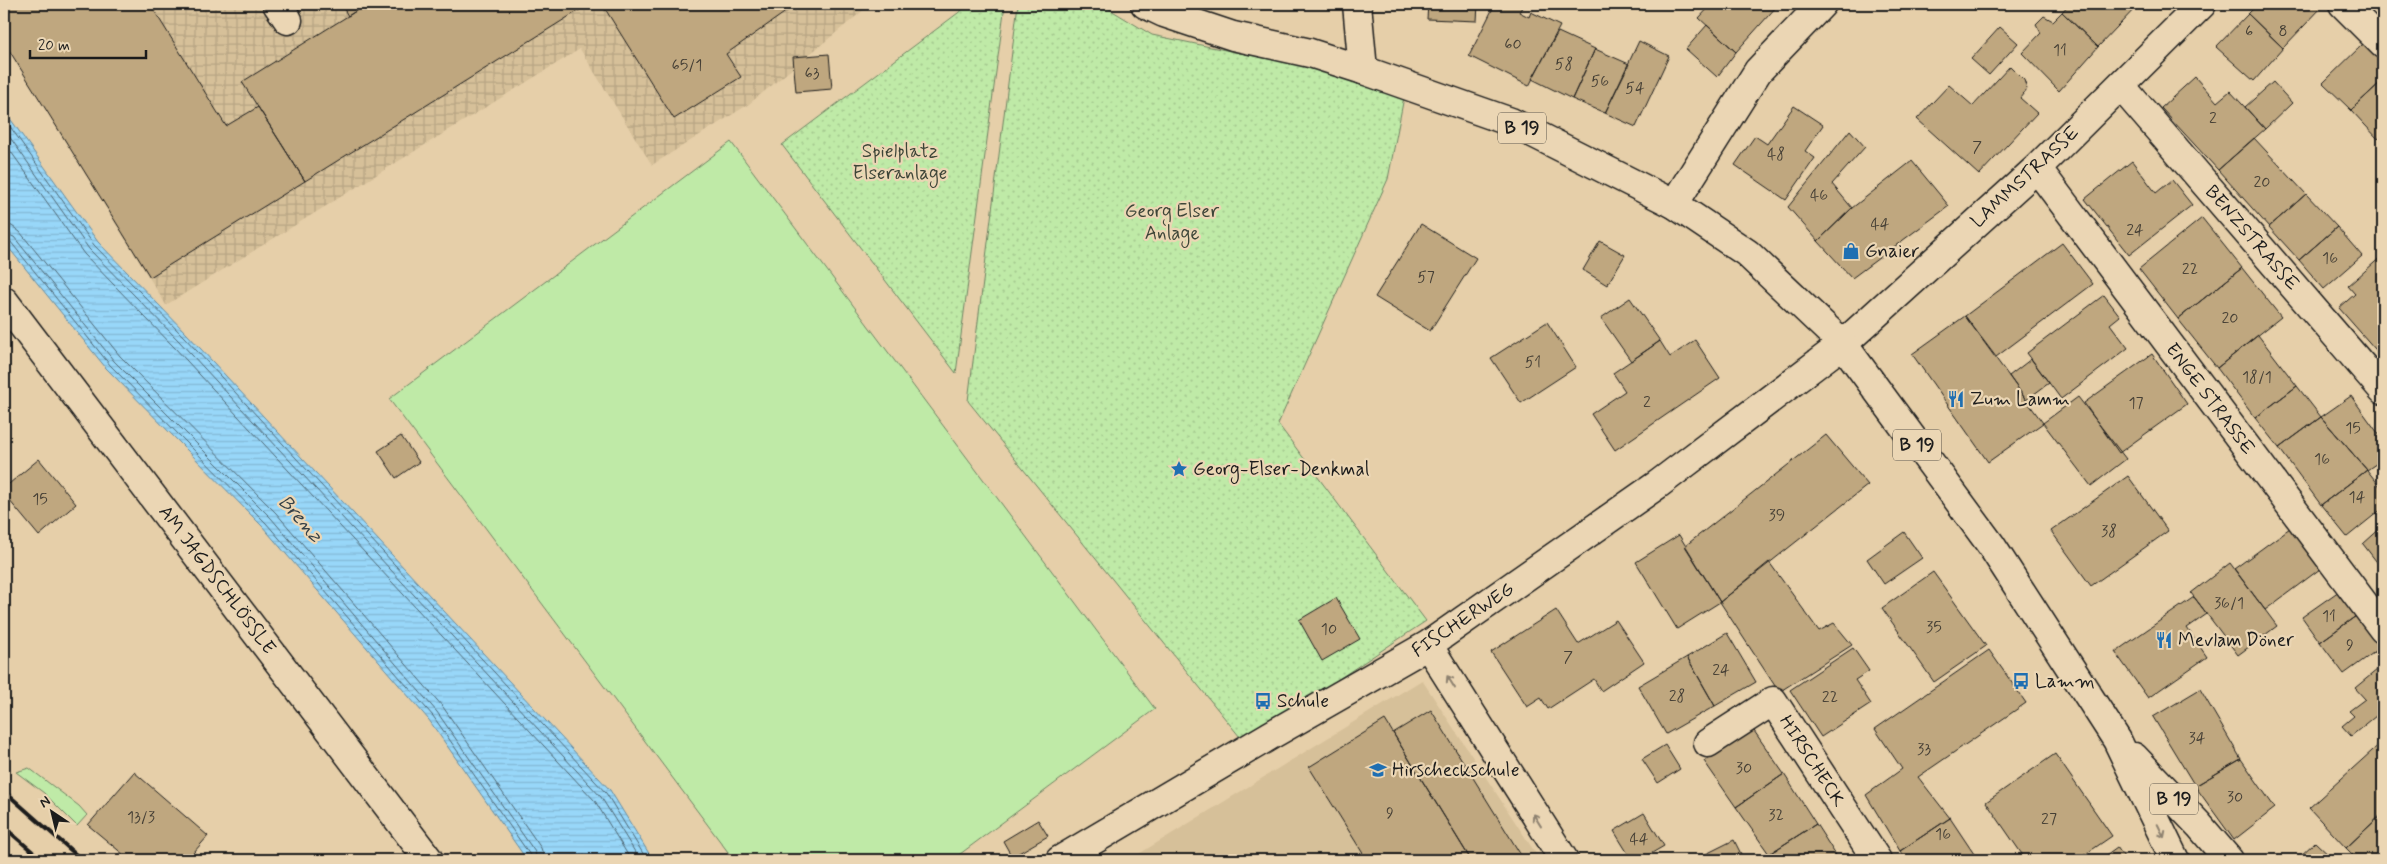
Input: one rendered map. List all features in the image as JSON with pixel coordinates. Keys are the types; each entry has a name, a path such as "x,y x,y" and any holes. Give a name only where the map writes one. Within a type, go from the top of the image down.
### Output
{"street":[{"name":"B 19","path":"1145,4 1164,13 1233,36 1310,53 1363,70 1511,122 1674,204 1747,253 1843,344 1991,545 2117,740 2176,860"},
{"path":"1357,4 1363,70"},
{"path":"1674,204 1758,71 1822,4"},
{"name":"LAMMSTRASSE","path":"1843,344 2037,168 2202,4"},
{"path":"2342,4 2383,44"},
{"name":"BENZSTRASSE","path":"2121,86 2383,390"},
{"name":"ENGE STRASSE","path":"2037,168 2383,629"},
{"name":"AM JAGDSCHLÖSSLE","path":"4,301 429,860"},
{"name":"FISCHERWEG","path":"1060,860 1428,645 1657,485 1843,344"},
{"path":"1428,645 1564,860"},
{"name":"HIRSCHECK","path":"1708,743 1774,701 1877,860"},
{"name":"B 19","path":"2117,740 2199,825 2229,860"}],"shaded area":[{"path":"4,4 871,4 749,104 652,165 580,49 166,305 4,42"},
{"name":"Hirscheckschule","path":"1422,680 1540,860 1129,860"}],"green space":[{"name":"Spielplatz Elseranlage","path":"970,4 1005,4 956,373 782,145"},
{"name":"Georg Elser Anlage","path":"1018,4 1101,4 1152,35 1406,87 1388,179 1278,424 1426,621 1244,742 968,401"},
{"path":"731,142 1155,709 952,860 734,860 389,399"},
{"path":"29,768 79,806 87,815 77,826 44,793 16,772"}],"water":[{"name":"Brenz","path":"4,110 98,242 187,334 610,790 653,860 527,860 429,720 262,526 106,368 4,242"}],"building":[{"path":"4,4 150,4 226,126 258,107 305,181 150,277 4,42"},
{"path":"341,4 367,4 348,16"},
{"path":"367,4 589,4 305,181 242,82"},
{"path":"602,4 797,4 726,54 741,77 674,119"},
{"path":"1428,4 1478,4 1477,21 1427,19"},
{"path":"1495,4 1524,4 1519,12 1529,17 1531,12 1560,26 1529,86 1469,56"},
{"path":"1712,4 1775,4 1777,6 1736,52 1699,18"},
{"path":"2069,4 2139,4 2098,47 2062,12"},
{"path":"2258,4 2321,4 2323,6 2283,48 2248,14"},
{"path":"2062,12 2098,47 2059,91 2022,53 2041,33 2036,24 2044,16 2053,21"},
{"path":"2248,14 2283,48 2254,81 2216,47"},
{"path":"1707,25 1736,52 1717,77 1686,49"},
{"path":"2000,27 2018,43 1989,75 1971,59"},
{"path":"1558,32 1595,49 1572,99 1532,79"},
{"path":"1639,41 1669,56 1636,127 1605,113"},
{"path":"2364,43 2383,63 2383,80 2351,110 2323,83"},
{"path":"1595,49 1629,64 1605,113 1572,99"},
{"path":"829,54 832,89 796,92 793,57"},
{"path":"2010,66 2024,80 2027,89 2020,98 2037,113 1979,175 1917,119 1949,85 1973,106"},
{"path":"2195,77 2217,102 2230,91 2265,129 2218,170 2161,108"},
{"path":"2383,80 2383,134 2378,139 2351,110"},
{"path":"2273,82 2292,103 2265,129 2245,107"},
{"path":"1794,106 1823,125 1805,151 1815,158 1786,200 1735,165 1755,136 1767,144"},
{"path":"1850,130 1865,147 1832,184 1852,208 1818,241 1788,207"},
{"path":"2254,138 2306,194 2269,227 2218,170"},
{"path":"1912,161 1949,206 1852,278 1818,241 1852,208"},
{"path":"2132,161 2156,193 2172,180 2192,205 2129,255 2085,199"},
{"path":"2306,194 2337,227 2299,260 2269,227"},
{"path":"2202,218 2242,268 2178,319 2139,269"},
{"path":"1421,224 1476,258 1430,331 1375,297"},
{"path":"2337,227 2362,256 2324,289 2299,260"},
{"path":"1600,241 1625,255 1607,285 1583,270"},
{"path":"2062,243 2093,284 1996,357 1965,316"},
{"path":"2383,255 2383,358 2339,308 2355,294 2348,286"},
{"path":"2242,268 2281,317 2217,368 2178,319"},
{"path":"2104,295 2120,316 2110,324 2128,348 2061,399 2027,353"},
{"path":"1630,298 1660,341 1631,361 1601,318"},
{"path":"1965,316 2043,423 1988,462 1912,354"},
{"path":"1547,322 1576,367 1521,403 1491,358"},
{"path":"2258,335 2297,386 2255,418 2217,368"},
{"path":"1695,340 1720,378 1615,450 1591,414 1625,391 1613,373 1660,341 1670,357"},
{"path":"2152,354 2187,404 2119,453 2084,403"},
{"path":"2031,359 2049,383 2026,400 2009,376"},
{"path":"2297,386 2321,417 2279,448 2255,418"},
{"path":"2351,396 2383,440 2383,459 2367,470 2321,417"},
{"path":"2078,397 2126,459 2091,486 2043,423"},
{"path":"2321,417 2367,470 2321,505 2279,448"},
{"path":"1826,435 1868,485 1720,602 1685,546"},
{"path":"401,436 419,462 396,478 378,451"},
{"path":"39,459 76,504 39,536 4,494 4,488"},
{"path":"2367,470 2383,490 2383,508 2347,537 2321,505"},
{"path":"2128,476 2168,531 2091,586 2051,531"},
{"path":"2383,526 2383,570 2363,544"},
{"path":"2290,528 2320,569 2265,610 2234,569"},
{"path":"1904,532 1922,558 1884,584 1867,559"},
{"path":"1679,535 1720,602 1677,629 1636,562"},
{"path":"1769,562 1819,631 1834,623 1852,645 1779,692 1720,602"},
{"path":"2230,563 2277,626 2238,655 2191,593"},
{"path":"1933,572 1986,646 1934,682 1882,608"},
{"path":"2339,591 2356,616 2320,642 2302,617"},
{"name":"Mevlam Döner","path":"2194,597 2207,614 2187,628 2207,657 2148,698 2115,652"},
{"path":"1336,598 1360,639 1322,661 1299,620"},
{"path":"1556,610 1578,644 1616,620 1644,662 1601,691 1594,679 1548,709 1541,698 1527,707 1491,652"},
{"path":"2356,616 2380,648 2344,674 2320,642"},
{"path":"1727,633 1756,682 1715,706 1687,657"},
{"path":"1853,648 1869,671 1855,680 1871,704 1821,737 1790,690"},
{"path":"1989,650 2026,703 1918,777 1950,818 1900,851 1866,795 1902,769 1875,729"},
{"path":"1687,657 1715,706 1666,734 1638,686"},
{"path":"2383,665 2383,720 2380,722 2376,716 2351,736 2342,726 2354,716 2349,711 2365,699 2355,688"},
{"path":"2200,689 2241,759 2195,786 2153,717"},
{"path":"1431,710 1524,860 1471,860 1393,733"},
{"path":"1385,720 1471,860 1367,860 1309,767"},
{"path":"1752,728 1784,774 1736,807 1704,761"},
{"path":"2383,741 2383,813 2346,848 2309,808"},
{"path":"1665,745 1680,769 1658,783 1642,759"},
{"path":"2055,754 2112,836 2077,860 2026,860 1986,802"},
{"path":"2241,759 2275,808 2234,840 2195,786"},
{"path":"134,772 208,836 187,860 130,860 88,825"},
{"path":"1784,774 1816,824 1769,854 1736,807"},
{"path":"1644,813 1664,846 1640,860 1632,860 1614,831"},
{"path":"1950,818 1978,860 1906,860 1900,851"},
{"path":"2378,818 2383,824 2383,860 2358,860 2346,848"},
{"path":"1038,820 1048,836 1012,857 1003,841"},
{"path":"1816,824 1839,860 1771,860 1769,854"},
{"path":"1734,840 1744,860 1694,860"},
{"path":"2315,842 2334,860 2296,860"},
{"path":"2117,847 2126,860 2099,860"}],"railway":[{"path":"4,791 82,860"},
{"path":"4,827 42,860"}],"place":[{"name":"Gnaier","path":"1851,251"},
{"name":"Zum Lamm","path":"1956,399"},
{"name":"Georg-Elser-Denkmal","path":"1179,469"},
{"name":"Mevlam Döner","path":"2164,640"},
{"name":"Lamm","path":"2021,681"},
{"name":"Schule","path":"1263,701"},
{"name":"Hirscheckschule","path":"1378,770"}]}
